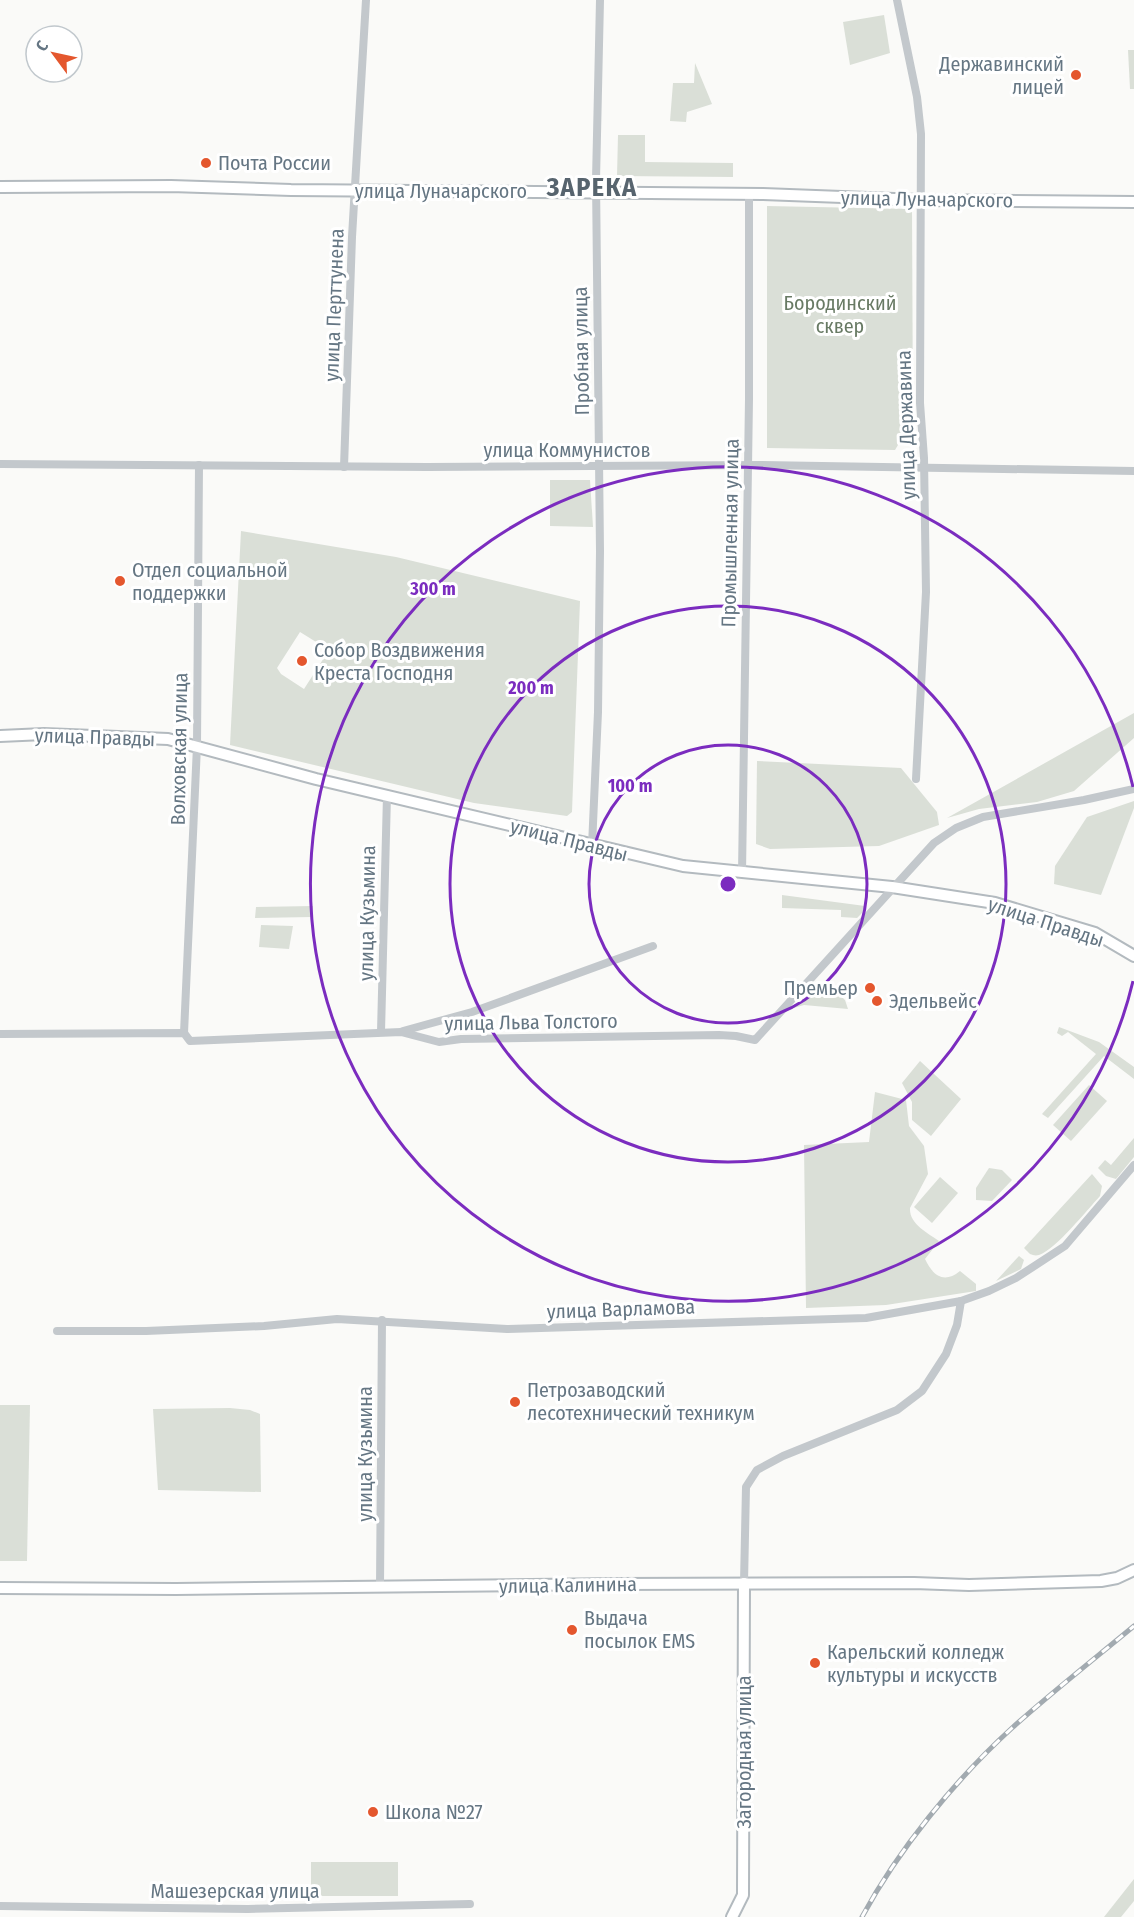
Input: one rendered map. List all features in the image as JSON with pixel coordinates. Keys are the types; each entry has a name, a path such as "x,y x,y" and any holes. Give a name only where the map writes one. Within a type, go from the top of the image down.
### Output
{"main road":[{"name":"улица Луначарского","path":"0,187 171,186 1134,202"},
{"name":"улица Правды","path":"0,736 44,734 168,739 316,779 683,866 892,887 995,903 1095,933 1134,956"},
{"name":"улица Калинина","path":"0,1588 176,1589 744,1583 969,1585 1101,1581 1117,1578 1134,1570"},
{"name":"Загородная улица","path":"732,1917 743,1895 744,1583"}],"street":[{"name":"улица Перттунена","path":"344,467 355,190 366,0"},
{"name":"Пробная улица","path":"592,846 598,712 599,467 596,192 600,0"},
{"name":"улица Державина","path":"897,0 917,97 921,134 920,403 925,468 926,598 916,779"},
{"name":"Промышленная улица","path":"742,873 748,466 749,194"},
{"name":"улица Коммунистов","path":"0,464 344,467 748,466 1134,471"},
{"name":"Волховская улица","path":"184,1032 197,746 199,465"},
{"path":"892,887 934,843 956,828 983,817 1134,789"},
{"name":"улица Кузьмина","path":"381,1032 387,795"},
{"name":"улица Льва Толстого","path":"0,1034 184,1032 190,1041 381,1032 401,1032 439,1042 461,1039 719,1035 755,1040 859,927 892,887"},
{"path":"401,1032 472,1012 653,946"},
{"name":"улица Варламова","path":"57,1331 146,1331 264,1326 337,1319 507,1329 866,1318 961,1301 1016,1278 1065,1246 1134,1165"},
{"path":"744,1583 746,1487 757,1470 783,1456 897,1410 914,1398 922,1391 946,1354 961,1301"},
{"name":"улица Кузьмина","path":"380,1587 382,1320"},
{"name":"Машезерская улица","path":"0,1906 248,1909 470,1904"},
{"path":"377,1906 377,1917"}],"green space":[{"path":"884,15 890,53 850,65 843,22"},
{"path":"1128,50 1134,50 1134,89 1130,89"},
{"path":"695,63 712,104 687,112 686,122 670,121 673,83 694,83"},
{"path":"618,135 645,135 645,162 733,163 733,177 617,176"},
{"name":"Бородинский сквер","path":"767,206 912,209 913,420 895,450 767,448"},
{"path":"550,480 590,480 593,527 550,526"},
{"path":"241,531 396,557 580,601 572,812 567,816 474,803 230,745","holes":["300,632 329,650 304,689 281,674 277,668"]},
{"path":"1134,713 1134,738 1074,791 1037,802 979,809 947,818"},
{"path":"757,761 901,768 937,812 939,825 879,846 770,849 756,844"},
{"path":"1134,801 1134,808 1101,895 1054,884 1055,866 1087,817"},
{"path":"782,895 865,906 857,918 841,917 841,910 782,908"},
{"path":"313,906 312,917 255,918 256,907"},
{"path":"261,925 293,926 289,949 259,947"},
{"path":"826,982 845,1000 848,1009 804,1005 790,1009"},
{"path":"1059,1027 1099,1042 1134,1067 1134,1079 1104,1056 1048,1118 1042,1114 1096,1054 1068,1032 1062,1036 1057,1033"},
{"path":"920,1061 961,1099 931,1136 912,1120 912,1102 902,1083"},
{"path":"1089,1085 1107,1101 1071,1141 1053,1125"},
{"path":"875,1092 906,1100 909,1126 924,1146 928,1174 910,1208 916,1223 939,1241 925,1259 935,1274 939,1276 949,1277 960,1271 976,1284 976,1291 886,1305 806,1308 804,1145 869,1142"},
{"path":"1134,1138 1134,1157 1116,1179 1106,1176 1098,1168 1105,1160 1111,1165"},
{"path":"989,1168 1002,1170 1012,1180 992,1201 976,1200 976,1188"},
{"path":"1092,1174 1102,1186 1100,1196 1054,1245 1039,1255 1030,1254 1024,1248"},
{"path":"940,1177 958,1193 932,1223 914,1207"},
{"path":"1019,1256 1024,1260 1021,1269 996,1281"},
{"path":"0,1405 30,1405 27,1561 0,1561"},
{"path":"153,1409 250,1410 260,1414 261,1492 158,1490"},
{"path":"311,1862 398,1862 398,1896 311,1896"},
{"path":"1134,1879 1134,1901 1121,1917 1104,1917"}],"railway":[{"path":"862,1917 910,1841 970,1770 1027,1715 1134,1626"}],"place":[{"name":"Державинский лицей","path":"1076,75"},
{"name":"Почта России","path":"206,163"},
{"name":"Отдел социальной поддержки","path":"120,581"},
{"name":"Собор Воздвижения Креста Господня","path":"302,661"},
{"name":"Премьер","path":"870,988"},
{"name":"Эдельвейс","path":"877,1001"},
{"name":"Петрозаводский лесотехнический техникум","path":"515,1402"},
{"name":"Выдача посылок EMS","path":"572,1630"},
{"name":"Карельский колледж культуры и искусств","path":"815,1663"},
{"name":"Школа №27","path":"373,1812"}],"district":[{"name":"ЗАРЕКА","path":"592,187"}]}
